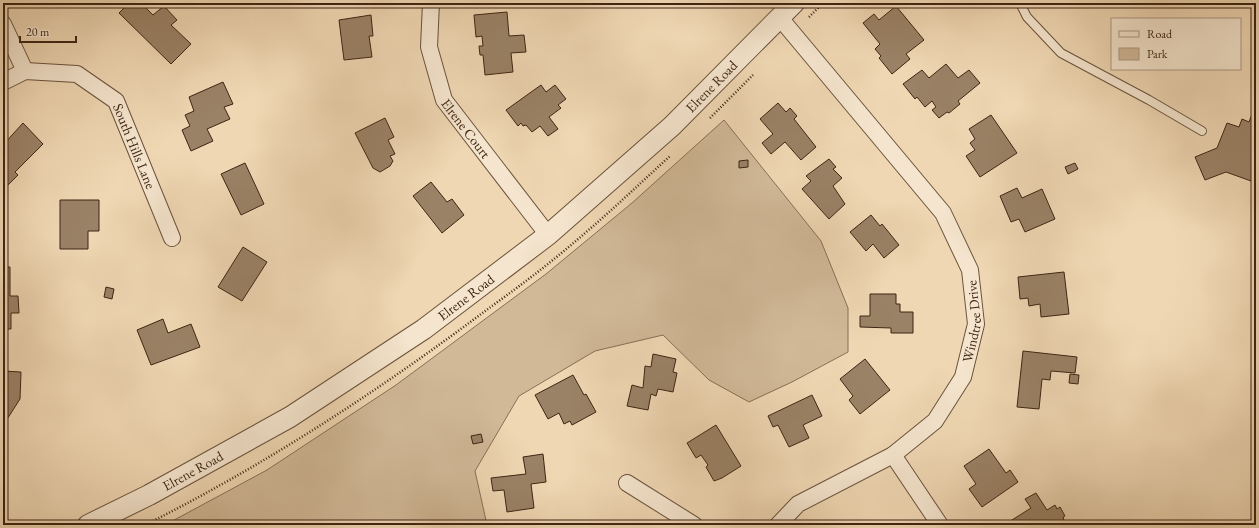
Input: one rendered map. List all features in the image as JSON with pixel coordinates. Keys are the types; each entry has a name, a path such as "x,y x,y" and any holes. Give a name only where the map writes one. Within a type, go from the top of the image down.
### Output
{"street":[{"name":"Elrene Court","path":"431,3 429,47 444,100 548,235"},
{"name":"Elrene Road","path":"88,525 149,495 290,417 424,329 548,235 672,126 794,3"},
{"name":"Windtree Drive","path":"778,525 798,504 893,456 935,421 963,377 976,324 970,270 943,212 780,18"},
{"path":"3,24 25,71"},
{"name":"South Hills Lane","path":"3,82 25,71 77,74 116,102 172,238"},
{"path":"893,456 940,525"},
{"path":"627,483 694,525"}],"lane":[{"path":"1020,3 1027,17 1062,53 1149,100 1202,131"}],"green space":[{"path":"724,120 821,241 848,308 848,352 792,382 749,402 709,380 663,335 595,351 519,396 475,471 487,525 165,525 267,470 396,385 546,274 632,203"}],"building":[{"path":"129,3 141,3 153,15 164,6 177,20 171,25 191,44 171,64 119,13"},
{"path":"896,6 924,40 906,54 910,59 892,74 879,58 881,56 875,49 880,44 863,23 874,14 879,20"},
{"path":"507,12 509,36 524,35 526,52 511,53 513,72 485,75 483,55 480,55 479,46 483,46 482,36 476,37 474,15"},
{"path":"371,15 373,36 369,36 372,57 344,60 339,20"},
{"path":"946,64 958,78 969,70 980,83 958,101 960,104 949,113 947,112 939,118 932,110 936,107 932,101 925,107 917,97 915,99 903,84 922,70 929,78"},
{"path":"223,82 233,104 224,107 230,119 207,129 213,141 191,151 182,130 190,126 185,115 194,111 189,97"},
{"path":"541,85 546,92 555,85 566,99 558,105 561,108 549,117 558,129 548,136 540,126 532,132 526,125 523,126 521,123 518,126 506,110"},
{"path":"778,103 786,112 790,108 797,116 794,119 816,147 801,160 785,142 771,154 762,143 773,134 760,119"},
{"path":"1254,109 1256,110 1256,178 1253,176 1251,181 1226,172 1205,180 1195,157 1217,148 1227,123 1239,127 1242,119 1249,122"},
{"path":"991,115 1017,153 980,177 966,156 975,150 970,143 975,139 969,129"},
{"path":"385,118 394,137 388,140 395,154 390,156 393,161 390,166 380,172 373,168 355,133"},
{"path":"23,123 43,144 15,172 18,175 3,190 3,145"},
{"path":"829,159 836,167 833,169 842,178 833,186 845,204 829,219 802,189 811,181 806,176"},
{"path":"748,160 748,167 739,168 739,161"},
{"path":"245,163 264,204 241,215 221,174"},
{"path":"1075,163 1078,169 1068,174 1065,167"},
{"path":"431,182 447,202 452,199 464,215 442,233 413,196"},
{"path":"1017,188 1022,198 1042,189 1055,219 1025,232 1019,219 1011,222 1000,196"},
{"path":"60,200 99,200 99,231 88,231 88,249 60,249"},
{"path":"871,215 880,226 882,224 899,245 884,258 873,244 866,251 850,232"},
{"path":"243,247 267,262 242,301 218,287"},
{"path":"3,267 10,267 10,296 18,296 19,313 11,313 11,329 3,329"},
{"path":"1064,272 1069,314 1041,317 1040,304 1029,306 1028,298 1020,299 1018,277"},
{"path":"106,287 114,289 112,299 104,297"},
{"path":"870,294 896,294 896,304 900,304 900,312 913,312 913,333 891,333 891,328 860,327 860,316 870,316"},
{"path":"163,319 168,333 191,324 200,347 151,365 137,330"},
{"path":"1023,351 1077,357 1075,373 1051,371 1050,380 1042,379 1039,409 1017,407"},
{"path":"653,354 676,359 673,372 677,373 673,392 658,389 656,396 651,394 648,410 627,406 632,385 643,388 645,366 651,367"},
{"path":"865,359 890,390 860,414 849,400 853,396 840,379"},
{"path":"3,371 21,372 20,399 4,424 3,423"},
{"path":"1070,374 1079,375 1078,384 1069,383"},
{"path":"573,375 584,395 586,394 596,412 572,425 570,421 564,424 559,413 548,419 535,395"},
{"path":"812,395 822,416 803,425 809,438 789,447 778,425 773,427 768,416"},
{"path":"716,425 741,466 722,478 714,481 706,467 708,465 701,455 696,458 687,443"},
{"path":"481,434 483,442 473,444 471,436"},
{"path":"989,449 1006,473 1010,470 1018,482 982,507 969,489 976,484 964,466"},
{"path":"543,454 546,482 531,484 534,508 507,512 504,490 493,491 491,478 526,474 523,457"},
{"path":"1036,493 1047,510 1055,505 1057,509 1060,507 1065,516 1063,517 1064,520 1056,525 1004,525 1031,508 1025,499"}]}
